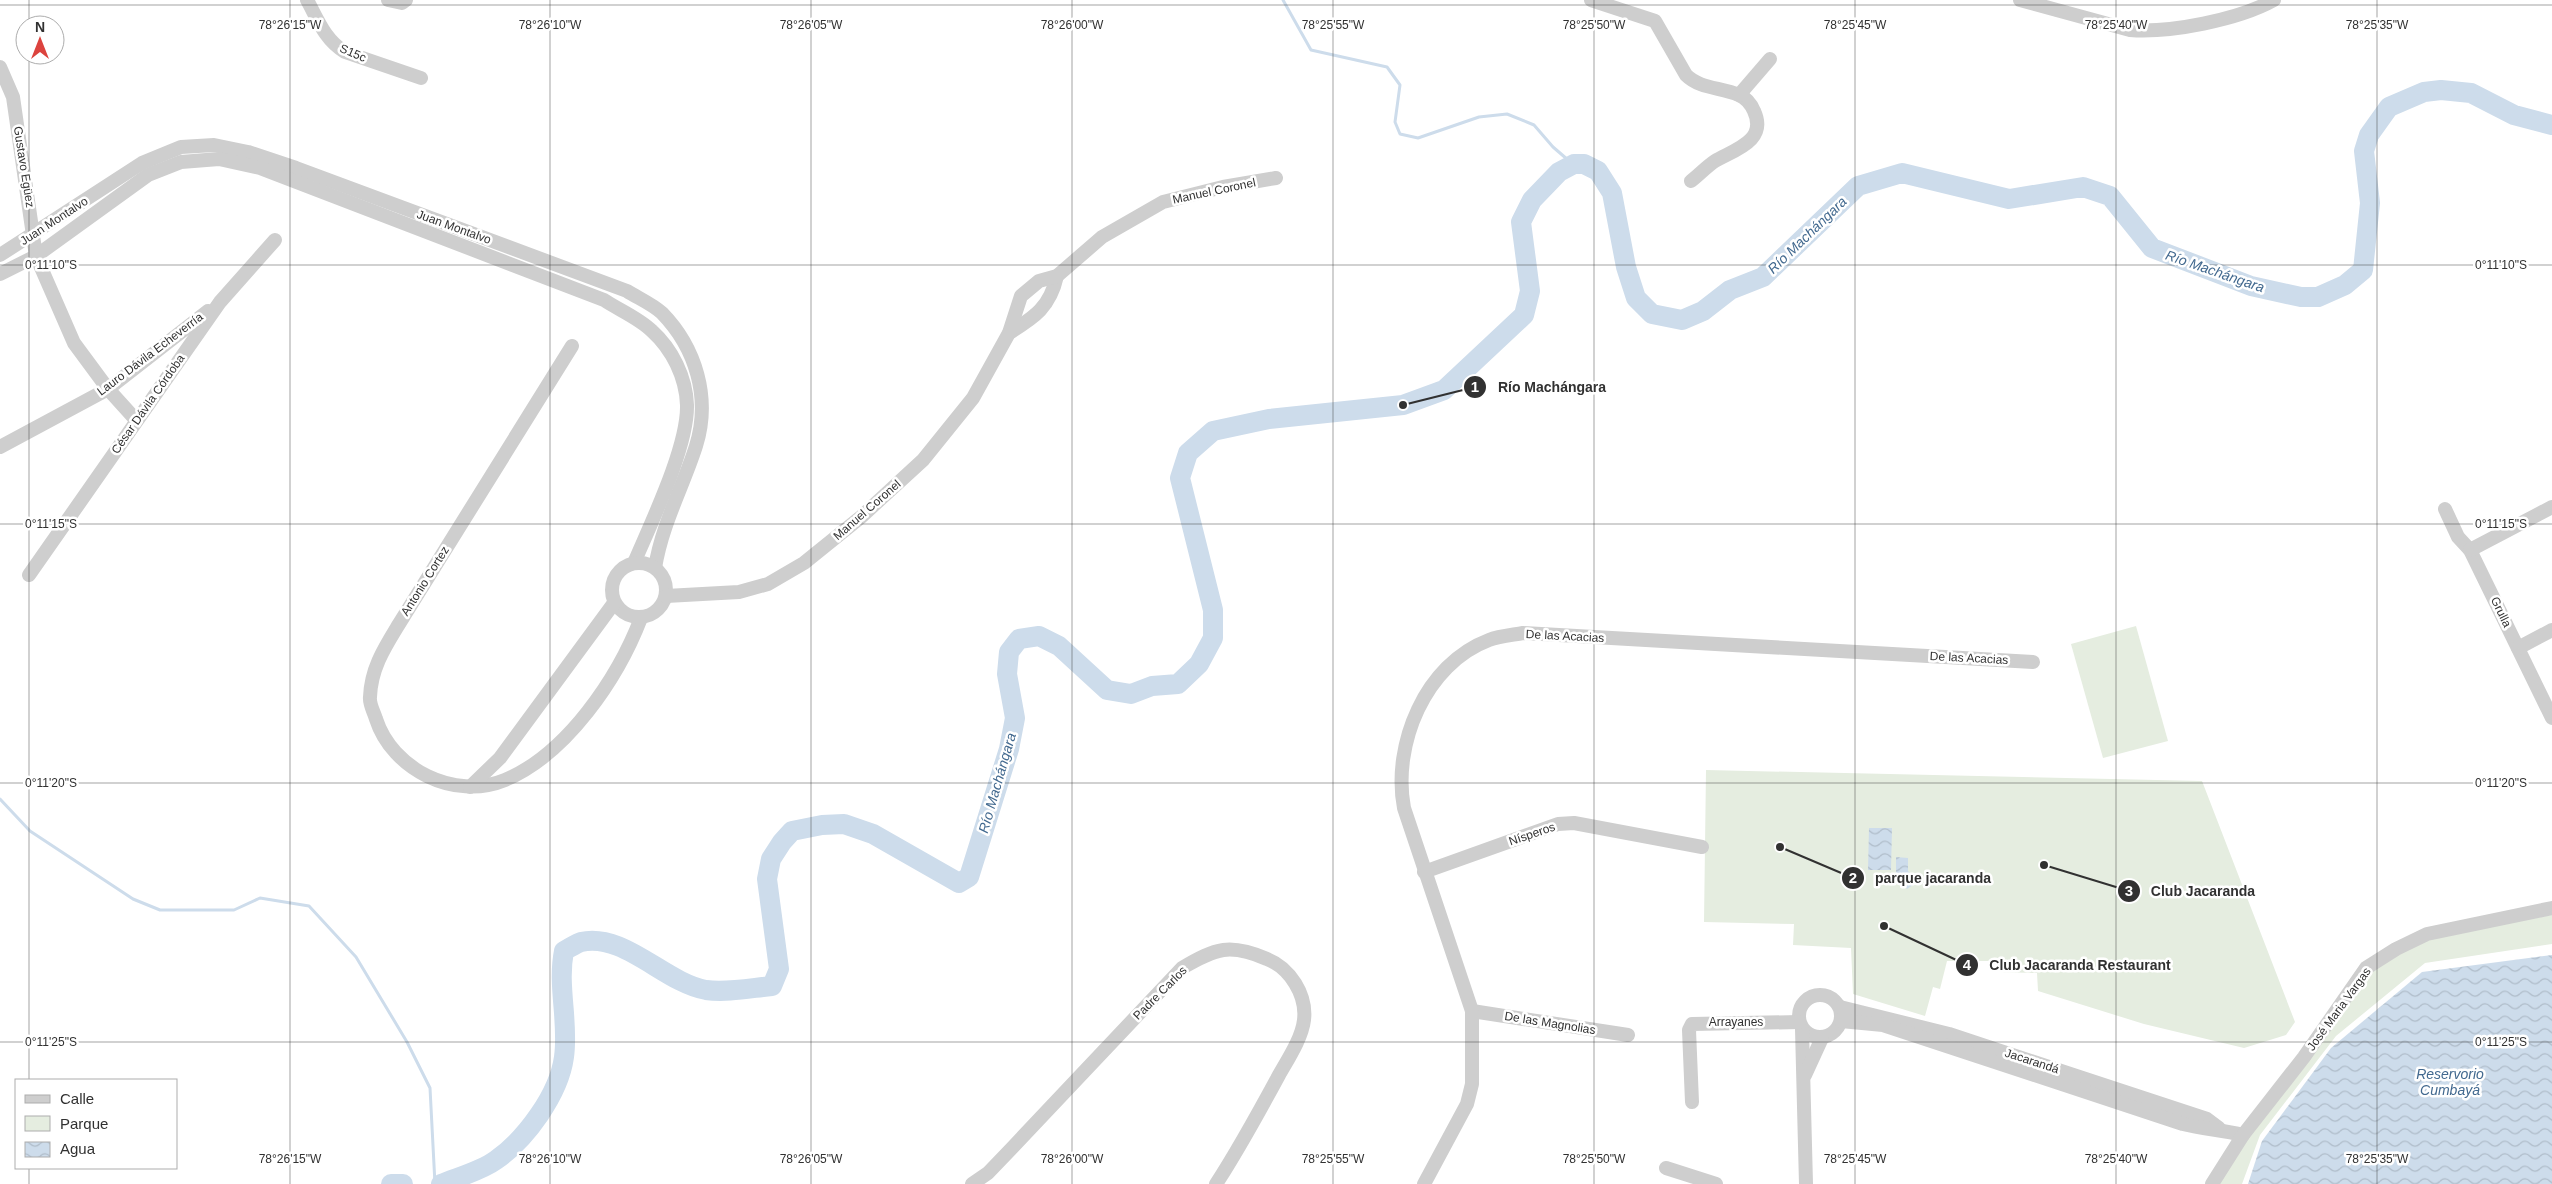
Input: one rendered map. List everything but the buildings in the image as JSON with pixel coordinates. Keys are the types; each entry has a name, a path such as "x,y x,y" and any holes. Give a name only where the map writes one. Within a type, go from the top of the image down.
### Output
{"street":[{"name":"S15c","path":"307,0 328,39 336,46 345,52 421,78"},
{"path":"388,0 402,3 406,0"},
{"path":"1591,0 1607,3 1655,21 1686,75 1693,82 1739,95 1748,100 1757,118 1758,124 1754,136 1746,144 1713,162 1691,181"},
{"path":"2020,0 2130,30 2148,31 2170,30 2254,10 2274,0"},
{"path":"1739,95 1770,59"},
{"name":"Gustavo Egüez","path":"0,67 13,98 36,256 74,343 108,389 136,420"},
{"path":"0,104 13,98"},
{"name":"Juan Montalvo","path":"0,255 34,235 142,163 181,147 214,145 248,152 277,168 604,300 652,330 673,357 684,384 687,406 682,440 657,511 634,563"},
{"name":"Juan Montalvo","path":"0,274 36,256 148,176 181,162 220,159 260,168 277,168 627,291 660,312 680,335 696,366 702,390 702,419 696,444 664,527 655,568"},
{"name":"Manuel Coronel","path":"666,596 738,592 768,584 804,563 861,517 923,460 973,398 1009,333 1022,296 1039,281 1057,276 1102,237 1163,202 1223,187 1276,178"},
{"name":"César Dávila Córdoba","path":"29,575 220,302 275,240"},
{"name":"Manuel Coronel","path":"1009,333 1035,318 1048,301 1057,276"},
{"name":"Lauro Dávila Echeverría","path":"0,447 108,389 220,302"},
{"name":"Antonio Cortez","path":"469,787 438,782 404,762 380,733 369,699 374,668 398,624 572,346"},
{"path":"2470,550 2552,506"},
{"name":"Grulla","path":"2446,509 2458,537 2470,550 2552,718"},
{"path":"634,563 645,563 655,568 664,580 666,596 657,611 641,618 630,616 621,611 614,603 611,593 614,578 624,566 634,563"},
{"path":"469,787 500,758 614,603"},
{"path":"469,787 504,780 541,758 567,736 621,662 641,618"},
{"path":"2518,648 2552,630"},
{"name":"De las Acacias","path":"1424,1184 1468,1104 1472,1084 1472,1012 1424,872 1404,808 1400,787 1408,735 1428,687 1454,660 1489,640 1523,633 2033,662"},
{"name":"Nísperos","path":"1424,872 1558,824 1574,823 1702,847"},
{"name":"José Maria Vargas","path":"2212,1184 2243,1135 2304,1057 2366,968 2396,949 2427,934 2552,908"},
{"name":"Padre Carlos","path":"972,1184 988,1173 1182,968 1206,953 1233,949 1245,950 1272,960 1286,970 1302,996 1304,1020 1293,1050 1237,1152 1216,1184"},
{"path":"1800,1025 1814,1037 1822,1038 1834,1032 1840,1014 1834,1000 1826,996 1816,995 1808,998 1801,1005 1800,1025 1806,1184"},
{"name":"De las Magnolias","path":"1472,1012 1628,1035"},
{"name":"Jacarandá","path":"1840,1014 1949,1034 2071,1080 2208,1119 2218,1128 2243,1135"},
{"name":"Arrayanes","path":"1692,1102 1689,1030 1692,1024 1800,1025"},
{"path":"1803,1080 1822,1038"},
{"path":"1666,1168 1716,1184"}],"green space":[{"path":"2136,626 2168,741 2103,758 2071,644"},
{"path":"1706,770 2202,781 2295,1022 2286,1035 2244,1048 2144,1024 2038,991 2037,973 1999,972 1998,961 1947,961 1940,989 1933,987 1925,1016 1853,994 1851,948 1793,945 1794,924 1704,922"},
{"path":"2552,915 2552,944 2425,963 2336,1036 2260,1135 2242,1184 2209,1184 2374,969 2431,935"}],"water":[{"path":"1869,828 1892,828 1891,870 1868,870"},
{"path":"1896,857 1908,858 1908,871 1917,882 1907,889 1896,877"},
{"name":"Reservorio Cumbayá","path":"2552,955 2552,1184 2248,1184 2262,1141 2331,1048 2422,972"}],"waterway":[{"path":"1283,0 1311,50 1387,67 1400,85 1395,122 1400,134 1418,138 1479,117 1507,114 1534,125 1553,147 1582,172"},
{"name":"Río Machángara","path":"441,1184 476,1171 496,1160 519,1140 539,1115 548,1100 561,1071 564,1057 565,1031 562,991 564,951 581,942 597,941 613,944 629,951 675,978 691,986 706,990 731,991 772,986 779,969 767,879 771,859 792,831 822,825 844,824 873,834 959,883 969,877 1009,749 1015,718 1007,674 1009,652 1019,639 1039,636 1059,646 1107,690 1131,694 1152,686 1178,684 1199,664 1213,638 1213,610 1180,478 1188,453 1213,431 1269,419 1403,405 1444,390 1524,315 1530,291 1521,222 1532,200 1559,172 1574,164 1584,164 1598,171 1612,193 1626,267 1636,298 1652,314 1682,320 1703,311 1730,290 1763,277 1858,186 1902,173 2009,199 2083,187 2110,196 2152,248 2251,286 2301,297 2318,297 2345,285 2363,270 2370,203 2364,151 2369,135 2389,107 2424,92 2441,90 2471,93 2514,115 2552,125"},
{"path":"0,799 30,831 133,899 160,910 234,910 260,898 309,906 356,957 407,1042 430,1088 435,1184"},
{"name":"Río Machángara","path":"391,1184 403,1184"}],"place":[{"name":"Río Machángara","path":"1403,405"},
{"name":"parque jacaranda","path":"1780,847"},
{"name":"Club Jacaranda","path":"2044,865"},
{"name":"Club Jacaranda Restaurant","path":"1884,926"}]}
